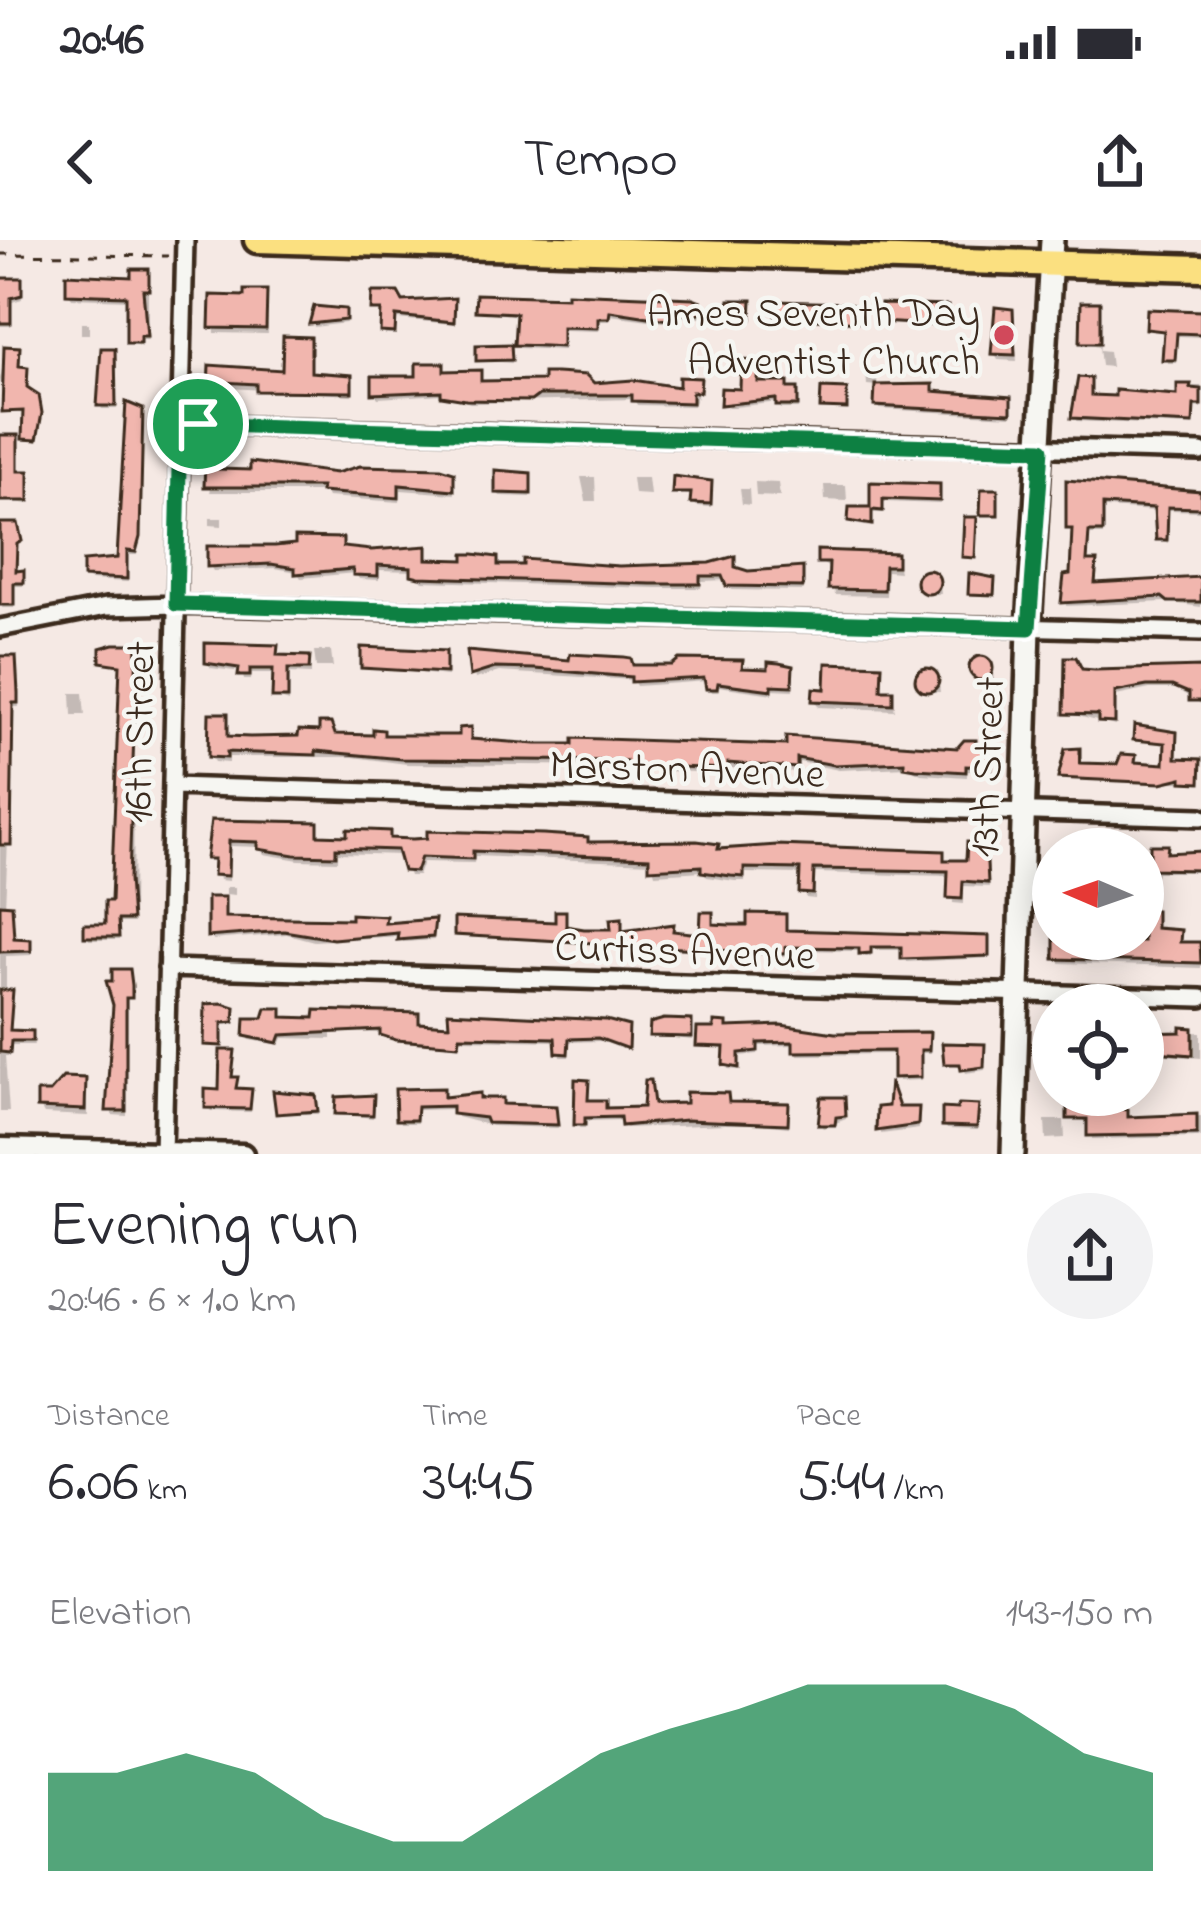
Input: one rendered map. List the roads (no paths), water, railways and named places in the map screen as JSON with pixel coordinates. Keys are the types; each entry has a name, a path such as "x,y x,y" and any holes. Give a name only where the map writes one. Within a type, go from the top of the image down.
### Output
{"main road":[{"path":"257,240 1051,251 1201,268"},
{"name":"13th Street","path":"1013,1154 1029,628 1051,251"}],"street":[{"name":"16th Street","path":"163,1153 185,240"},
{"path":"180,424 1201,452"},
{"path":"0,628 106,607 176,604 1201,632"},
{"name":"Marston Avenue","path":"172,786 1201,817"},
{"name":"Curtiss Avenue","path":"167,968 1201,998"},
{"path":"0,1148 242,1154"}],"place":[{"name":"Ames Seventh Day Adventist Church","path":"1004,335"}]}
